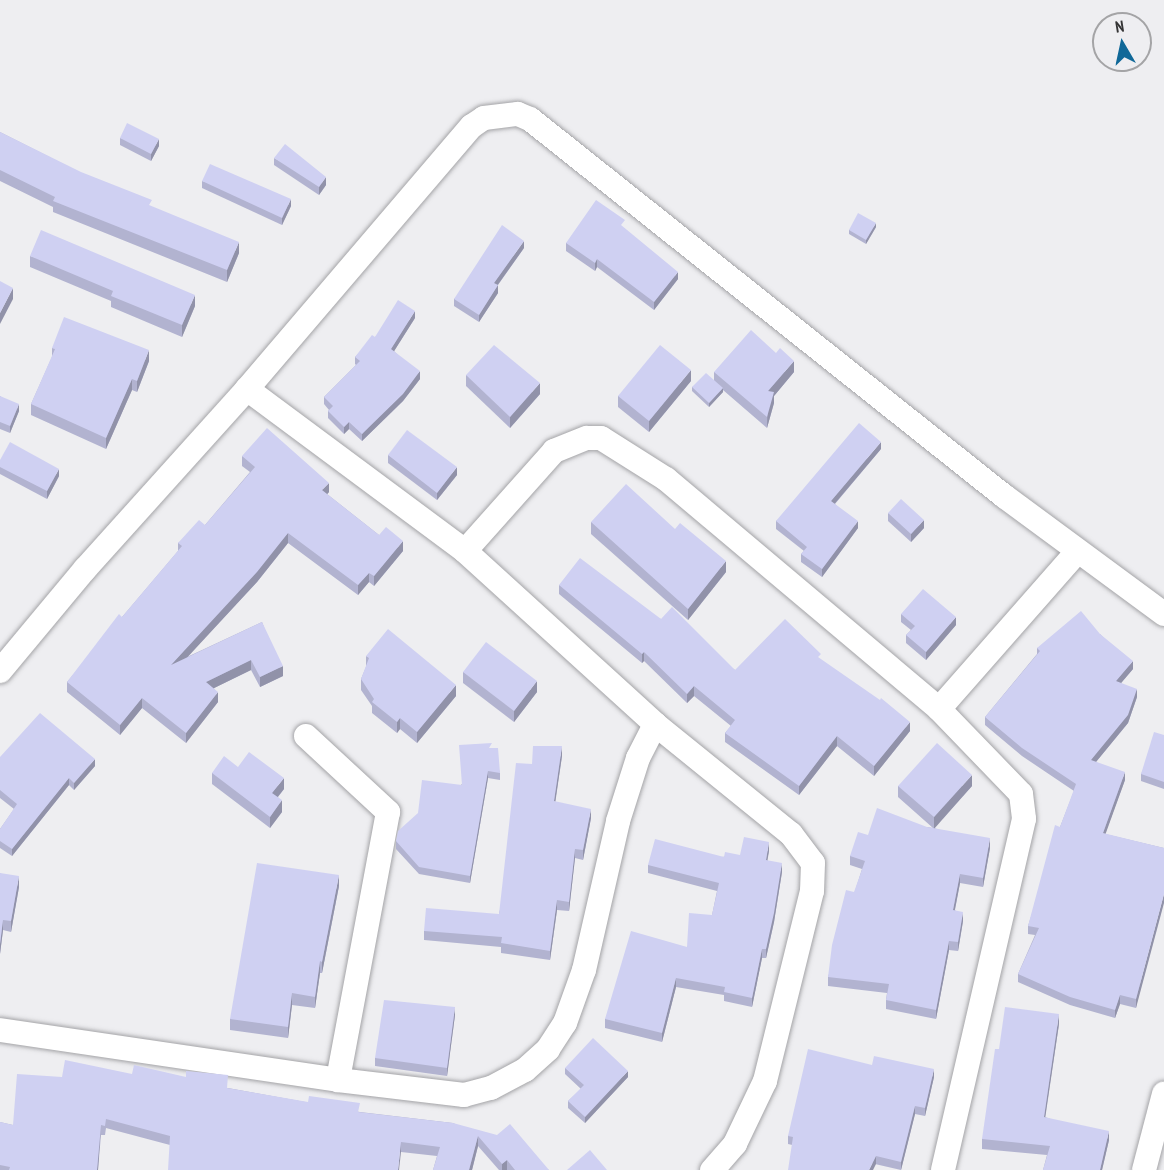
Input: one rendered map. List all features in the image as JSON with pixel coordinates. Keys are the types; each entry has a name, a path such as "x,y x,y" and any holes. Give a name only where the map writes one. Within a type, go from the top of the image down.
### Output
{"street":[{"path":"0,671 86,569 247,389 472,126 484,118 518,114 530,119 1004,496 1164,614"},
{"path":"247,389 465,551 655,724 791,834 813,863 812,891 765,1081 735,1144 712,1170"},
{"path":"465,551 554,451 587,438 601,438 666,479 939,709 1021,794 1024,819 943,1170"},
{"path":"939,709 1078,551"},
{"path":"0,1030 338,1080 464,1095 491,1088 525,1070 548,1049 565,1023 584,970 618,821 638,758 655,724"},
{"path":"306,736 388,812 338,1080"},
{"path":"1144,1170 1164,1094"}],"building":[{"path":"127,123 159,139 151,154 120,138"},
{"path":"0,132 81,172 152,200 149,205 239,242 227,270 53,201 55,197 0,170"},
{"path":"285,144 326,177 319,187 274,158"},
{"path":"210,164 291,199 282,218 202,181"},
{"path":"596,200 625,220 621,225 678,272 654,302 597,259 595,263 566,243"},
{"path":"858,213 876,223 866,240 849,230"},
{"path":"502,225 524,241 494,283 498,285 479,315 454,299"},
{"path":"41,230 195,295 182,325 111,296 113,291 30,256"},
{"path":"0,281 13,288 0,313"},
{"path":"398,300 415,311 391,349 420,371 403,394 362,434 349,422 344,427 328,411 333,406 324,397 360,361 355,357 372,335 375,337"},
{"path":"64,317 149,350 137,381 132,379 106,438 31,404 55,349 52,348"},
{"path":"751,330 776,353 780,348 794,361 768,391 774,392 767,417 714,372"},
{"path":"494,345 540,383 510,417 466,375"},
{"path":"660,345 691,370 649,421 618,396"},
{"path":"706,373 723,388 709,403 692,387"},
{"path":"0,396 19,404 10,426 0,422"},
{"path":"859,423 881,442 831,501 858,521 822,569 801,554 807,547 776,521"},
{"path":"267,428 329,483 322,490 379,535 386,527 403,541 374,576 369,573 358,585 288,533 257,572 171,665 262,622 283,666 260,677 251,660 206,682 218,692 186,733 142,698 120,725 67,682 119,614 122,617 182,546 178,543 199,520 205,525 255,467 242,456"},
{"path":"407,430 457,467 437,493 388,455"},
{"path":"10,442 59,469 47,491 0,467 0,460"},
{"path":"626,484 675,529 680,523 726,561 688,609 591,522"},
{"path":"901,499 924,520 911,534 888,513"},
{"path":"580,558 661,619 672,607 735,670 785,619 821,654 818,657 880,700 881,698 910,722 874,766 837,736 799,786 725,733 735,720 694,686 687,694 644,652 642,654 559,585"},
{"path":"923,589 956,617 926,652 906,635 915,626 901,614"},
{"path":"1081,611 1100,634 1133,661 1116,681 1137,689 1128,715 1091,760 1125,772 1103,833 1164,848 1164,894 1136,999 1120,995 1115,1010 1070,997 1018,974 1039,928 1028,926 1055,825 1060,827 1076,784 1022,748 985,717 1040,651 1037,648"},
{"path":"388,629 456,685 417,732 400,718 397,722 372,702 374,699 361,679 369,658 366,656"},
{"path":"486,642 537,681 514,711 463,672"},
{"path":"40,713 95,759 74,783 69,778 12,849 0,841 0,829 17,804 0,790 0,757"},
{"path":"1154,732 1164,735 1164,782 1141,774"},
{"path":"492,743 489,748 498,748 500,773 488,771 470,876 419,867 396,841 398,831 418,813 422,780 462,785 459,745"},
{"path":"937,743 972,775 934,817 898,786"},
{"path":"533,746 562,746 554,801 591,809 583,850 575,849 569,902 557,900 550,951 501,943 502,937 424,931 426,908 499,914 516,763 532,764"},
{"path":"249,752 284,778 272,793 282,800 270,817 212,773 224,756 238,767"},
{"path":"877,808 927,827 990,838 983,878 960,874 953,910 963,912 958,942 949,941 936,1010 886,1000 889,984 828,977 832,945 846,890 854,892 865,861 850,856 858,832 868,835"},
{"path":"744,837 769,842 766,860 782,863 766,949 762,949 752,998 724,992 725,987 676,978 662,1033 605,1019 631,931 687,947 689,913 712,915 719,883 648,865 655,839 724,857 725,852 740,855"},
{"path":"257,863 339,875 322,962 320,961 315,997 292,993 288,1027 230,1019"},
{"path":"0,873 19,876 11,921 3,920 0,944"},
{"path":"384,1000 455,1007 447,1068 375,1058"},
{"path":"1005,1007 1059,1014 1044,1117 1109,1131 1100,1170 1043,1170 1050,1146 982,1139 995,1049 999,1049"},
{"path":"593,1038 628,1071 585,1117 568,1101 584,1085 565,1068"},
{"path":"808,1049 872,1065 874,1056 934,1069 925,1108 915,1106 901,1162 876,1156 869,1170 788,1170 793,1137 788,1136"},
{"path":"65,1060 132,1074 134,1065 186,1077 186,1071 228,1075 227,1088 308,1102 309,1096 360,1103 358,1112 453,1123 497,1135 510,1124 549,1170 515,1170 507,1160 502,1164 478,1136 469,1170 433,1170 440,1147 401,1142 398,1170 168,1170 170,1136 106,1119 105,1126 101,1125 97,1170 9,1170 10,1167 0,1165 0,1122 13,1125 17,1074 62,1077"},
{"path":"590,1150 607,1170 567,1170"}]}
